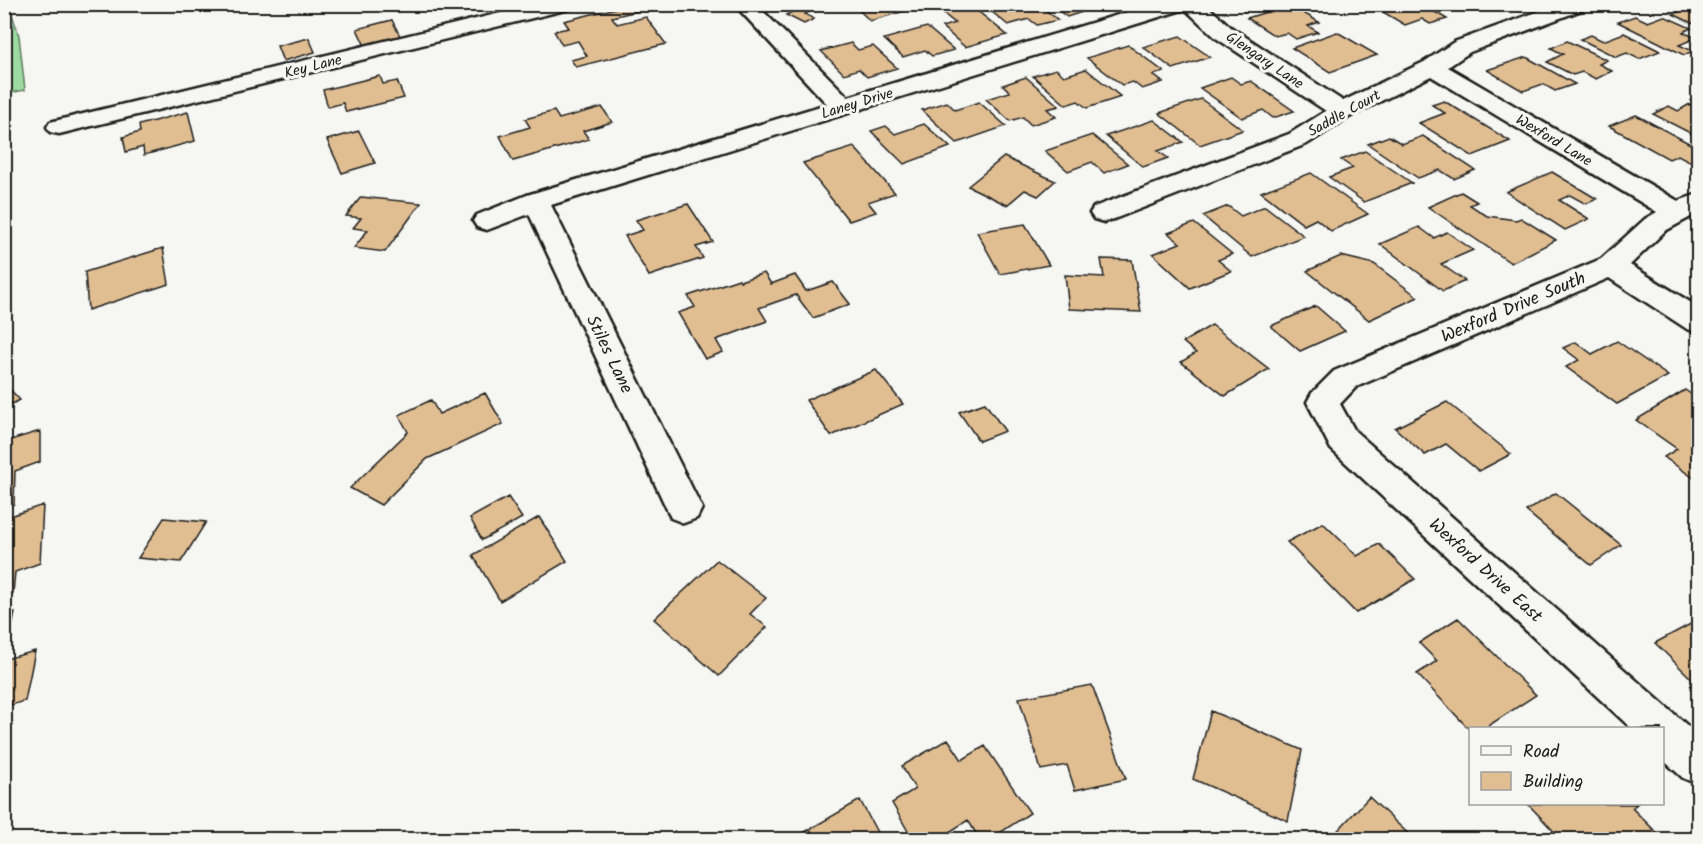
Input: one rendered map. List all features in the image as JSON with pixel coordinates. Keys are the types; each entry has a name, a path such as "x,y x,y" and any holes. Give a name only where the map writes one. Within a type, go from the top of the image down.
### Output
{"street":[{"name":"Key Lane","path":"59,127 566,4"},
{"path":"744,4 844,107"},
{"name":"Laney Drive","path":"487,221 536,201 1178,4"},
{"name":"Glengary Lane","path":"1192,4 1224,33 1342,111"},
{"name":"Saddle Court","path":"1104,213 1298,139 1342,111 1432,67 1462,47 1580,4"},
{"name":"Wexford Lane","path":"1432,67 1688,207"},
{"name":"Stiles Lane","path":"536,201 684,507"},
{"name":"Wexford Drive South","path":"1323,402 1346,379 1611,266 1654,225 1688,207"},
{"path":"1611,266 1698,321"},
{"name":"Wexford Drive East","path":"1323,402 1343,440 1660,727"},
{"name":"Wexford Drive East","path":"1664,731 1698,763"}],"green space":[{"path":"4,5 9,5 19,36 25,90 5,94"}],"building":[{"path":"637,4 641,10 612,17 617,24 646,17 666,44 576,67 571,60 587,56 578,41 562,45 554,31 569,28 564,21"},
{"path":"770,4 825,4 805,14 814,19 804,24 786,15 796,10 787,5 777,10 768,6"},
{"path":"853,4 907,4 912,9 870,21"},
{"path":"969,4 1007,35 965,47 942,27 955,23 940,11"},
{"path":"993,4 1038,4 1058,20 1037,25 1029,19 1008,25 986,7"},
{"path":"1050,4 1092,4 1080,8 1085,11 1067,17"},
{"path":"1233,4 1264,4 1244,11"},
{"path":"1387,4 1421,4 1447,19 1430,24 1422,19 1405,25 1383,12 1394,9"},
{"path":"1683,4 1698,4 1698,26 1673,14 1690,8"},
{"path":"1290,5 1319,22 1308,26 1318,32 1296,39 1287,33 1275,36 1247,18"},
{"path":"1635,16 1648,22 1664,16 1691,28 1683,32 1696,38 1679,45 1693,51 1684,55 1618,22"},
{"path":"392,20 401,38 366,48 357,29"},
{"path":"927,27 954,50 932,56 925,50 903,57 884,39"},
{"path":"1337,32 1377,55 1330,72 1292,48"},
{"path":"1624,33 1660,51 1639,59 1627,53 1616,57 1580,39 1591,35 1603,41"},
{"path":"1180,36 1210,57 1173,69 1143,47"},
{"path":"309,38 315,52 283,61 277,46"},
{"path":"1567,41 1607,60 1599,64 1612,71 1596,79 1582,72 1573,75 1547,62 1563,54 1551,48"},
{"path":"851,43 858,50 873,46 897,68 867,77 859,69 844,74 821,51"},
{"path":"1128,45 1164,72 1153,75 1163,82 1142,89 1133,82 1122,85 1087,58"},
{"path":"1526,57 1575,84 1555,91 1543,84 1523,91 1487,70"},
{"path":"1056,69 1064,76 1086,69 1121,97 1087,108 1078,101 1066,105 1033,76"},
{"path":"380,76 383,84 397,81 404,98 346,112 343,103 328,107 323,90"},
{"path":"1026,77 1059,106 1047,109 1056,117 1031,125 1023,117 1010,121 986,99 1010,92 1003,85"},
{"path":"1231,77 1241,84 1251,81 1294,111 1273,118 1263,110 1242,118 1200,88"},
{"path":"1201,99 1243,130 1200,145 1159,113"},
{"path":"1444,101 1510,141 1472,156 1419,123 1445,113 1432,105"},
{"path":"947,102 955,110 979,102 1006,126 957,143 922,110"},
{"path":"1690,104 1698,109 1698,137 1653,114 1669,106 1678,111"},
{"path":"602,107 612,122 583,131 589,139 513,161 500,136 530,127 525,119 554,111 559,119"},
{"path":"188,112 195,141 144,155 143,147 126,152 123,137 140,132 139,125"},
{"path":"1636,115 1698,148 1698,161 1693,163 1678,155 1669,159 1609,126"},
{"path":"1154,120 1183,142 1158,151 1168,158 1143,167 1106,136"},
{"path":"924,124 950,147 904,164 871,131 886,126 895,134"},
{"path":"359,131 375,163 342,173 327,140"},
{"path":"1092,135 1128,164 1104,173 1092,162 1068,171 1045,151"},
{"path":"1389,136 1402,144 1423,136 1475,170 1454,179 1440,170 1418,178 1368,144"},
{"path":"854,147 895,193 868,202 876,212 849,221 803,163"},
{"path":"1365,151 1412,183 1364,202 1329,177 1353,168 1341,160"},
{"path":"1004,157 1055,181 1038,196 1025,190 1007,205 968,186"},
{"path":"1552,172 1597,199 1586,204 1570,195 1559,200 1589,219 1565,230 1506,192"},
{"path":"1311,173 1368,214 1331,231 1316,219 1304,225 1261,192"},
{"path":"1461,192 1477,202 1470,205 1487,216 1516,220 1521,218 1556,240 1511,263 1428,207"},
{"path":"361,197 421,203 385,252 354,248 368,230 353,228 361,218 346,216"},
{"path":"688,204 713,242 696,247 703,258 649,276 625,236 643,230 636,220"},
{"path":"1228,206 1241,216 1265,206 1304,236 1252,257 1203,216"},
{"path":"1194,223 1232,254 1218,260 1231,271 1190,288 1153,254 1180,243 1168,233"},
{"path":"1025,224 1049,265 1000,274 977,232"},
{"path":"1419,227 1434,238 1447,232 1473,250 1441,264 1465,281 1443,291 1380,244"},
{"path":"163,248 169,284 88,310 85,272"},
{"path":"1341,256 1374,264 1418,297 1369,320 1307,271"},
{"path":"1101,259 1132,260 1141,312 1069,309 1065,275 1104,277"},
{"path":"764,273 771,284 795,275 806,291 833,282 850,304 813,318 796,295 759,308 767,321 716,340 723,352 705,359 678,313 695,307 688,296"},
{"path":"1316,306 1345,331 1300,351 1271,326"},
{"path":"1212,325 1269,369 1225,396 1181,362 1196,353 1183,342"},
{"path":"1617,341 1668,376 1617,404 1566,367 1579,360 1563,348 1576,342 1592,354"},
{"path":"876,370 903,404 831,436 806,400"},
{"path":"4,383 20,400 4,408"},
{"path":"1685,390 1698,399 1698,481 1664,457 1677,449 1636,420"},
{"path":"485,393 503,424 427,459 381,505 350,488 408,432 399,415 431,400 439,414"},
{"path":"1447,402 1511,454 1479,471 1446,444 1425,455 1395,428"},
{"path":"985,403 1005,431 979,441 959,412"},
{"path":"40,431 40,462 15,471 14,504 4,508 4,442"},
{"path":"1556,493 1621,545 1591,565 1526,511"},
{"path":"508,497 522,518 482,540 470,518"},
{"path":"43,505 40,563 15,572 13,593 4,596 4,518"},
{"path":"539,517 567,561 500,601 473,555"},
{"path":"164,518 206,522 181,562 138,558"},
{"path":"1323,523 1357,556 1379,544 1415,579 1356,613 1287,542"},
{"path":"717,560 766,598 750,614 767,627 719,676 654,619"},
{"path":"15,612 6,659 35,651 25,701 4,707 4,615"},
{"path":"1458,618 1536,695 1487,727 1469,727 1469,729 1417,674 1437,661 1419,643"},
{"path":"1698,620 1698,685 1655,643"},
{"path":"1092,685 1126,779 1075,790 1067,765 1041,770 1019,698"},
{"path":"1211,711 1302,750 1288,821 1193,779"},
{"path":"948,739 962,760 985,746 1030,813 989,840 980,840 968,820 937,840 913,840 892,803 915,789 902,766"},
{"path":"1369,797 1415,840 1329,840"},
{"path":"860,800 881,840 791,840"},
{"path":"1529,805 1636,805 1632,808 1664,840 1562,840"}]}
